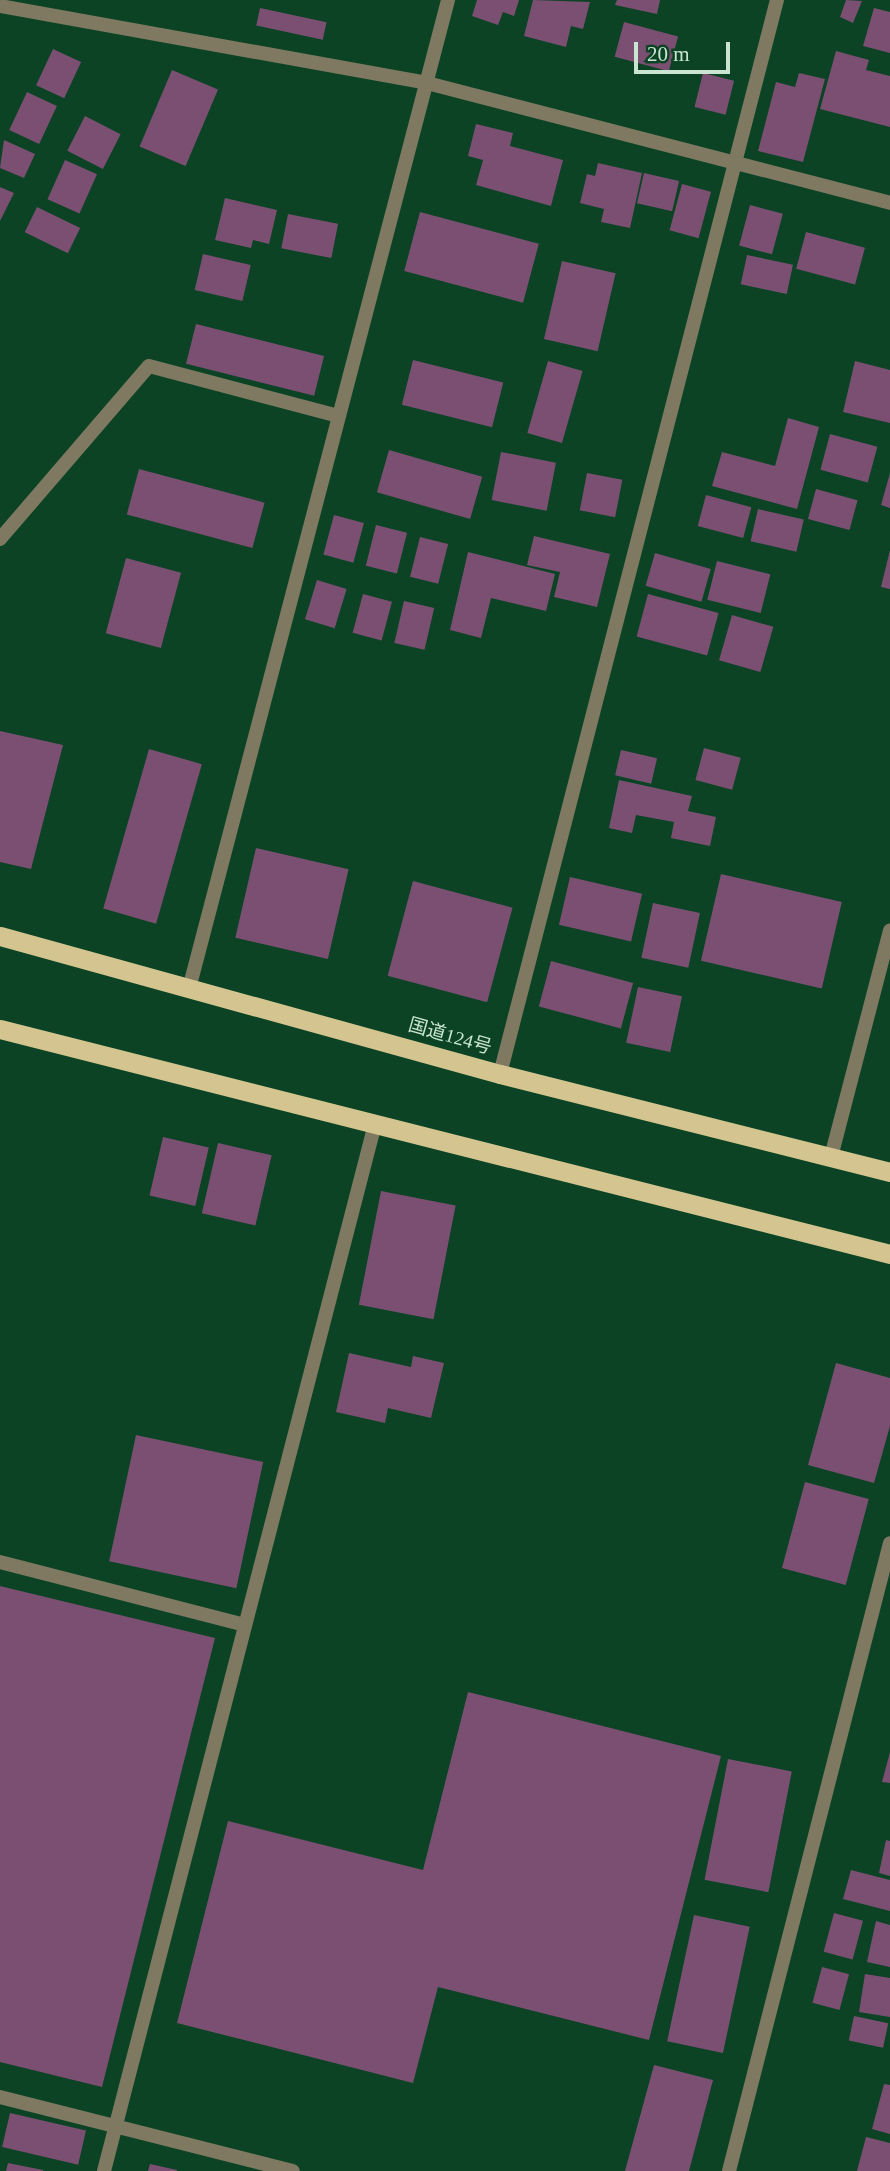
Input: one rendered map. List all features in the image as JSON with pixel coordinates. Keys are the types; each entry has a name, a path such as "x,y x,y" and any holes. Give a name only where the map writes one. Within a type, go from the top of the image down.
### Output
{"highway":[{"name":"国道124号","path":"0,936 190,985 500,1074 890,1172"},
{"path":"0,1029 890,1254"}],"street":[{"path":"190,985 448,0"},
{"path":"500,1074 777,0"},
{"path":"10,5 427,83 890,203"},
{"path":"0,539 149,366 338,416"},
{"path":"831,1157 890,930"},
{"path":"104,2171 375,1124"},
{"path":"729,2171 890,1543"},
{"path":"0,1562 245,1625"},
{"path":"0,2097 293,2171"}],"building":[{"path":"477,0 519,0 514,16 503,12 498,25 472,16"},
{"path":"533,0 590,2 583,29 571,26 566,47 524,36"},
{"path":"617,0 660,0 657,14 615,5"},
{"path":"846,0 862,1 853,23 840,17"},
{"path":"260,8 327,22 323,40 256,26"},
{"path":"874,8 890,12 890,53 863,46"},
{"path":"624,22 678,36 669,71 615,57"},
{"path":"53,49 81,62 64,98 36,85"},
{"path":"836,51 869,60 866,70 890,76 890,127 820,109"},
{"path":"172,70 218,90 186,166 140,146"},
{"path":"703,73 734,81 726,115 695,107"},
{"path":"799,73 825,79 803,162 758,151 776,82 795,87"},
{"path":"27,92 57,106 39,144 9,130"},
{"path":"85,116 121,134 103,169 67,151"},
{"path":"476,124 513,133 510,146 563,160 551,206 476,185 483,160 468,156"},
{"path":"4,140 35,154 24,178 0,168"},
{"path":"65,160 97,174 79,214 48,199"},
{"path":"598,163 642,173 630,228 601,222 604,209 580,203 587,174 595,176"},
{"path":"644,173 679,181 672,211 637,203"},
{"path":"682,184 711,192 699,238 670,230"},
{"path":"0,187 14,193 0,221"},
{"path":"225,198 277,210 269,244 253,240 251,248 215,240"},
{"path":"750,205 783,214 772,254 739,246"},
{"path":"37,207 80,228 68,253 25,232"},
{"path":"420,212 539,244 523,303 404,271"},
{"path":"288,214 338,224 331,258 281,248"},
{"path":"806,232 865,248 855,284 796,269"},
{"path":"203,254 251,265 242,301 195,290"},
{"path":"747,255 793,265 787,294 741,284"},
{"path":"562,261 616,273 598,351 544,339"},
{"path":"196,324 324,356 314,396 186,364"},
{"path":"413,360 503,382 492,427 402,405"},
{"path":"548,361 583,371 562,443 527,433"},
{"path":"855,361 890,370 890,423 843,412"},
{"path":"788,418 819,427 797,509 712,486 722,452 775,466"},
{"path":"830,434 877,447 868,482 820,470"},
{"path":"389,450 482,477 470,519 377,492"},
{"path":"501,452 556,463 547,511 492,500"},
{"path":"139,469 265,503 252,548 127,514"},
{"path":"587,473 622,480 615,517 580,510"},
{"path":"890,473 890,508 881,505"},
{"path":"816,489 858,500 850,530 808,519"},
{"path":"706,495 751,507 743,538 698,526"},
{"path":"758,509 804,520 796,552 751,541"},
{"path":"334,515 364,523 353,563 323,555"},
{"path":"376,525 407,533 397,573 366,566"},
{"path":"534,536 610,554 597,607 554,597 560,572 527,565"},
{"path":"420,537 448,544 438,584 410,577"},
{"path":"890,550 890,589 881,587"},
{"path":"468,552 555,574 546,611 491,598 481,638 450,630"},
{"path":"655,553 711,569 701,602 646,586"},
{"path":"126,558 181,573 161,648 106,633"},
{"path":"717,561 770,574 761,613 707,600"},
{"path":"317,580 347,589 335,628 305,619"},
{"path":"363,594 392,602 382,640 353,633"},
{"path":"648,594 719,613 707,655 637,637"},
{"path":"404,601 434,608 425,650 394,643"},
{"path":"732,615 773,627 760,672 719,660"},
{"path":"0,731 63,745 31,869 0,862"},
{"path":"704,748 741,758 732,790 695,780"},
{"path":"149,749 202,764 156,924 103,909"},
{"path":"621,750 657,758 651,784 615,775"},
{"path":"619,780 692,796 688,811 716,817 710,846 671,838 674,822 636,815 632,833 609,828"},
{"path":"256,848 349,869 328,959 235,938"},
{"path":"721,874 842,902 822,989 701,961"},
{"path":"570,877 642,894 631,941 559,925"},
{"path":"413,881 512,908 487,1002 388,976"},
{"path":"653,903 700,913 688,968 641,958"},
{"path":"551,961 633,983 621,1028 539,1006"},
{"path":"638,987 682,996 670,1052 626,1043"},
{"path":"163,1137 209,1148 195,1206 150,1195"},
{"path":"218,1143 272,1155 255,1226 202,1213"},
{"path":"381,1191 456,1206 433,1319 359,1305"},
{"path":"349,1353 411,1367 413,1356 444,1363 431,1418 388,1408 385,1423 336,1412"},
{"path":"836,1363 890,1378 890,1426 874,1483 808,1465"},
{"path":"136,1435 263,1462 236,1588 109,1561"},
{"path":"805,1482 869,1499 846,1585 782,1568"},
{"path":"0,1586 215,1638 102,2087 0,2062"},
{"path":"468,1692 721,1756 649,2040 438,1987 413,2083 177,2023 228,1821 423,1870"},
{"path":"890,1752 890,1783 882,1782"},
{"path":"728,1759 792,1771 768,1892 705,1880"},
{"path":"886,1840 890,1841 890,1876 879,1873"},
{"path":"851,1870 890,1880 890,1911 843,1899"},
{"path":"834,1913 863,1921 853,1959 824,1952"},
{"path":"694,1915 750,1927 723,2053 667,2041"},
{"path":"876,1921 890,1925 890,1967 867,1962"},
{"path":"822,1967 849,1974 839,2010 812,2003"},
{"path":"865,1974 890,1978 890,2017 859,2012"},
{"path":"854,2016 888,2023 883,2048 849,2040"},
{"path":"654,2065 713,2080 689,2171 625,2171"},
{"path":"884,2084 890,2085 890,2134 872,2129"},
{"path":"10,2113 86,2131 78,2165 2,2147"},
{"path":"866,2137 890,2143 890,2171 857,2171"},
{"path":"8,2163 43,2170 43,2171 6,2171"},
{"path":"150,2164 177,2170 177,2171 148,2171"}]}
